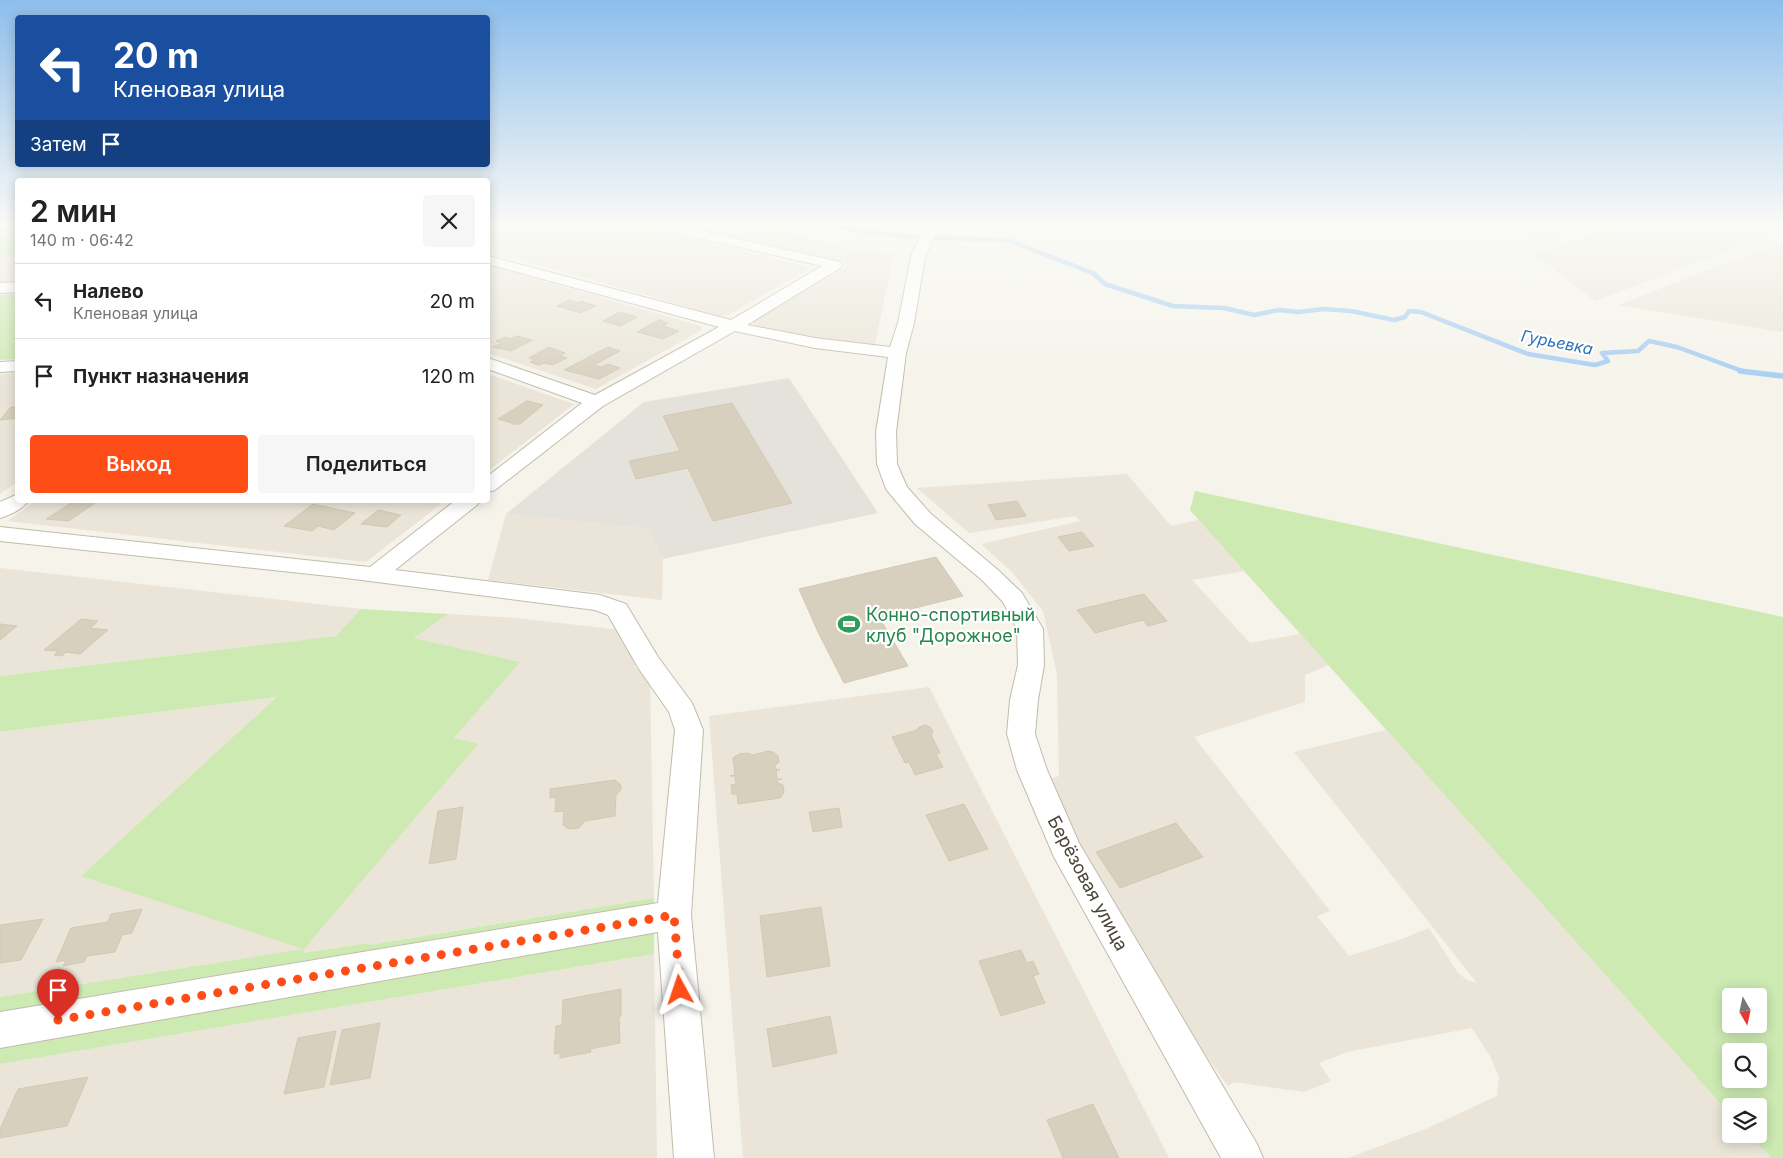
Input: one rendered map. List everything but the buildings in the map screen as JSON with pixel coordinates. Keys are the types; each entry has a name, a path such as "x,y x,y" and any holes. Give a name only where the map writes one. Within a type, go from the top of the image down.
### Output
{"street":[{"path":"559,279 772,336 826,346 898,352"},
{"path":"490,484 596,402 697,344 733,326 812,279"},
{"name":"Берёзовая улица","path":"914,279 906,323 898,352 886,432 887,464 897,489 923,519 990,575 1013,598 1030,628 1031,665 1024,700 1021,734 1032,770 1065,848 1243,1158"},
{"path":"0,288 15,287"},
{"path":"490,364 596,402"},
{"path":"0,367 15,366"},
{"path":"0,511 15,502"},
{"path":"374,575 465,503"},
{"path":"0,534 374,575 600,604 617,610 648,663 682,710 689,730 674,915 694,1158"},
{"path":"0,1030 674,915"}],"shaded area":[{"path":"0,279 15,279 15,283 0,284"},
{"path":"490,279 537,279 701,326 702,330 596,389 490,354"},
{"path":"589,279 791,279 728,315 721,316"},
{"path":"824,279 889,279 875,344 815,342 754,325 753,321"},
{"path":"1566,279 1653,279 1595,301"},
{"path":"1685,279 1783,279 1783,332 1618,305"},
{"path":"15,373 15,483 0,494 0,374"},
{"path":"490,375 574,404 490,469"},
{"path":"789,378 878,513 663,559 649,529 506,514 644,402"},
{"path":"1127,474 1171,526 1199,520 1190,510 1783,618 1783,1158 1348,1158 1428,1128 1497,1096 1499,1077 1490,1056 1472,1028 1347,1052 1319,1063 1331,1081 1304,1092 1234,1082 1228,1086 1209,1060 1036,784 1059,776 1057,674 1043,611 1012,572 981,544 1080,521 1075,516 969,533 917,488","holes":["1244,571 1300,634 1250,643 1192,580","1328,665 1386,730 1294,752 1477,983 1467,980 1458,973 1429,928 1349,956 1317,916 1330,911 1194,737 1305,702 1305,675"]},
{"path":"33,503 441,504 366,562 7,521"},
{"path":"506,514 649,529 663,559 662,600 488,580"},
{"path":"0,568 361,609 336,636 0,676"},
{"path":"448,614 517,618 620,630 634,651 635,667 650,681 654,898 370,945 368,943 303,953 304,949 0,997 0,732 278,697 81,876 477,745 454,738 519,662 414,638"},
{"path":"929,687 1169,1158 743,1158 709,716"},
{"path":"654,954 657,1158 0,1158 0,1064"}],"green space":[{"path":"15,294 15,359 0,360 0,295"},
{"path":"1195,491 1783,617 1783,1158 1772,1158 1757,1143 1767,1143 1767,1098 1722,1098 1722,1105 1190,510"},
{"path":"361,609 448,614 414,638 520,662 454,738 478,744 304,949 303,953 368,943 370,945 654,898 654,954 0,1064 0,997 303,949 81,876 277,697 0,732 0,676 336,636"}],"waterway":[{"name":"Гурьевка","path":"1100,279 1105,284 1173,306 1224,308 1254,315 1279,310 1298,312 1324,309 1351,311 1394,320 1405,317 1409,311 1421,312 1528,354 1595,365 1608,361 1602,353 1638,351 1649,341 1677,347 1743,371"},
{"name":"Гурьевка","path":"1743,371 1783,376"}],"place":[{"name":"Конно-спортивный клуб \"Дорожное\"","path":"849,624"}],"route":[{"path":"58,1020 674,915 680,990"}]}
